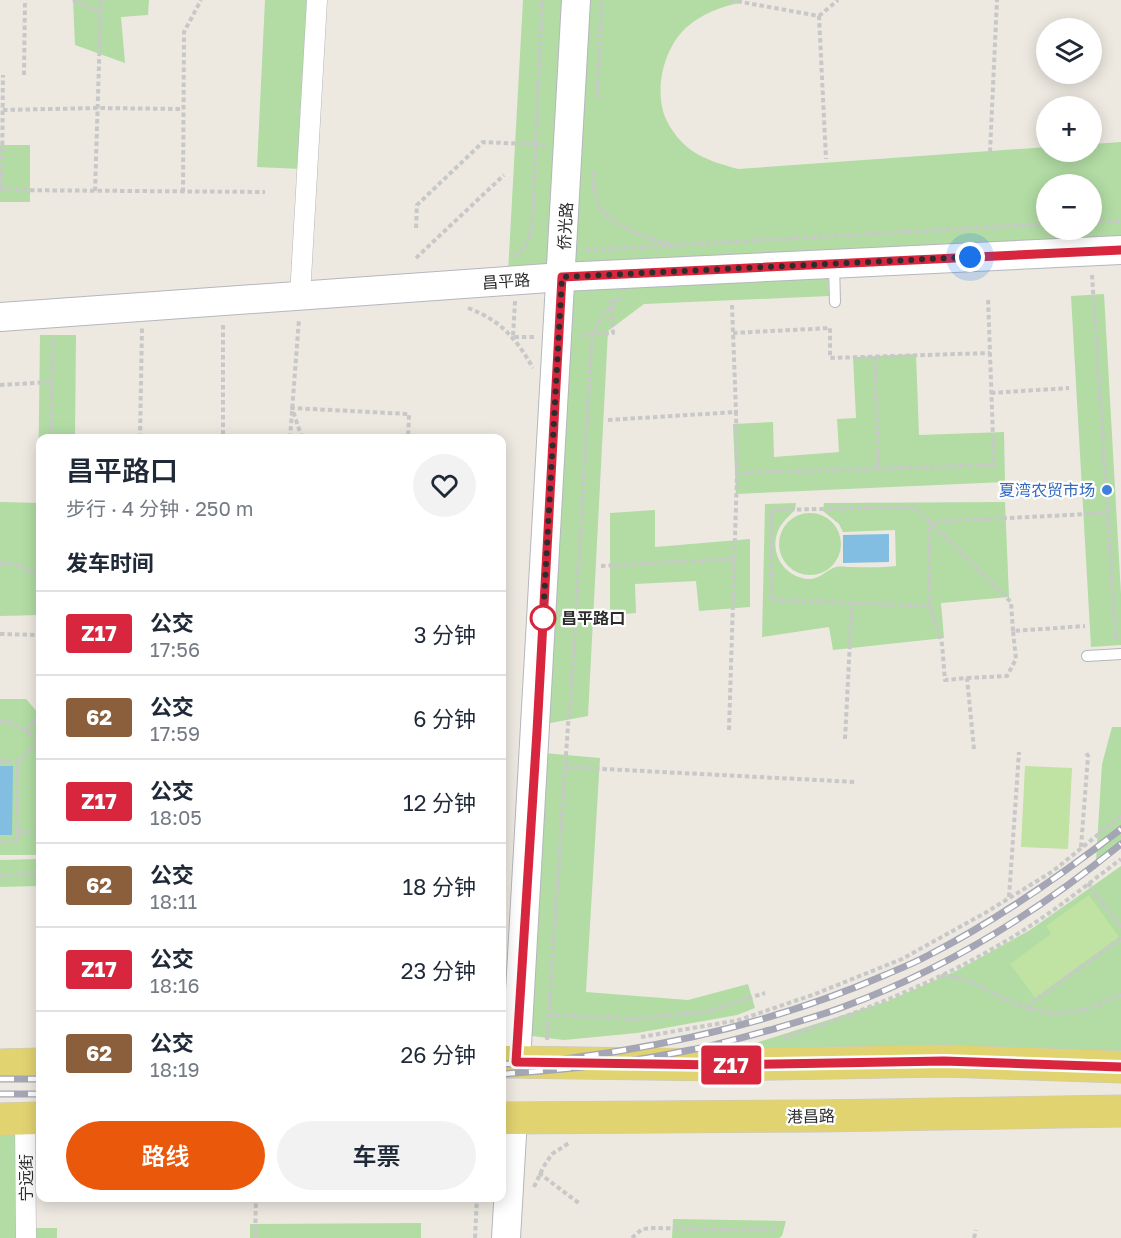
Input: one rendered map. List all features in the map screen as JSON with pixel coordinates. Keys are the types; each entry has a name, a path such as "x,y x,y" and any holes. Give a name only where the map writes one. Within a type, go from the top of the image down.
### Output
{"main road":[{"path":"511,1056 720,1065 944,1061 1121,1067"},
{"path":"0,1065 36,1064"},
{"name":"港昌路","path":"507,1118 1121,1111"}],"street":[{"path":"300,296 317,0"},
{"name":"侨光路","path":"511,1056 519,1013 538,719 576,0"},
{"name":"昌平路","path":"0,317 562,277 1121,250"},
{"name":"宁远街","path":"22,1118 26,1238"},
{"path":"506,1238 511,1156 507,1118"}],"lane":[{"path":"834,264 835,302"},
{"path":"1087,656 1119,654"}],"path":[{"path":"24,75 25,0"},
{"path":"73,0 100,12"},
{"path":"95,191 101,0"},
{"path":"183,192 184,32 201,0"},
{"path":"507,261 525,248 532,228 542,0"},
{"path":"597,104 603,0"},
{"path":"730,0 819,16"},
{"path":"819,16 838,0"},
{"path":"990,152 997,0"},
{"path":"819,16 826,159"},
{"path":"3,75 2,190 265,192"},
{"path":"3,110 183,109"},
{"path":"416,228 417,205 483,142 568,147"},
{"path":"593,162 594,190 598,202 608,214 638,234 672,245"},
{"path":"416,258 504,175"},
{"path":"1102,222 1121,221"},
{"path":"604,249 1036,225"},
{"path":"1101,274 1092,274 1119,654"},
{"path":"511,1056 547,1044 572,687 591,349 595,328 603,315 611,305 628,294"},
{"path":"290,434 300,296"},
{"path":"737,473 994,465 988,297"},
{"path":"223,301 223,434"},
{"path":"729,730 737,473 732,305"},
{"path":"466,308 491,320 513,338 535,376"},
{"path":"51,434 53,313"},
{"path":"141,434 142,321"},
{"path":"733,333 830,328 830,358 990,353"},
{"path":"875,357 878,469"},
{"path":"0,385 52,382"},
{"path":"991,393 1069,388"},
{"path":"292,408 301,434"},
{"path":"292,408 409,414 408,434"},
{"path":"608,420 736,412"},
{"path":"930,522 930,606 942,644 945,680 1007,675 1016,659 1011,602 930,522 914,507 772,510 771,600 930,606"},
{"path":"930,522 1108,513"},
{"path":"601,566 734,559"},
{"path":"0,563 25,567 36,574"},
{"path":"845,739 852,603"},
{"path":"1013,631 1085,626"},
{"path":"0,634 36,635"},
{"path":"967,678 974,749"},
{"path":"26,730 36,719"},
{"path":"0,722 10,722 36,737"},
{"path":"0,842 18,842 18,762 36,744"},
{"path":"1081,848 1088,756 1085,751"},
{"path":"1009,898 1018,752"},
{"path":"0,762 18,762"},
{"path":"565,767 856,782"},
{"path":"636,1038 739,1020 815,994 902,959 986,913 1053,871 1121,816"},
{"path":"18,832 36,832"},
{"path":"776,1040 840,1017 940,975 988,951 1036,922 1121,859"},
{"path":"0,875 36,874"},
{"path":"1088,884 1121,927"},
{"path":"1025,1008 1121,938"},
{"path":"940,975 972,981 1001,997 1035,1011 1083,1010 1121,994"},
{"path":"519,1013 635,1020 705,1012 765,993"},
{"path":"511,1156 580,1204"},
{"path":"255,1202 255,1238"},
{"path":"475,1238 477,1202"},
{"path":"632,1238 642,1229 654,1228 778,1230"},
{"path":"737,1229 737,1238"},
{"path":"974,1238 976,1230"}],"green space":[{"path":"73,0 149,0 148,15 121,17 125,63 75,45"},
{"path":"265,0 309,0 301,169 257,167"},
{"path":"523,0 570,0 556,269 508,273"},
{"path":"579,0 742,0 741,3 705,14 679,35 667,57 661,81 665,117 683,143 702,156 738,169 1036,148 1036,162 1102,162 1102,143 1121,142 1121,243 568,273"},
{"path":"0,145 30,145 30,202 0,202"},
{"path":"828,269 829,296 644,304 608,331 588,716 545,724 566,281"},
{"path":"1104,294 1121,594 1121,645 1091,647 1071,296"},
{"path":"40,335 76,335 75,434 39,434"},
{"path":"916,354 919,435 1004,432 1005,482 736,494 733,424 773,422 774,457 839,452 837,419 856,418 853,357"},
{"path":"0,502 36,503 36,615 0,616"},
{"path":"1005,502 1009,597 941,603 944,638 833,650 829,627 762,637 765,504 796,503 795,510 779,528 776,539 777,555 785,568 807,579 816,578 838,567 896,566 895,530 843,532 839,524 823,511 824,503"},
{"path":"655,510 655,547 750,539 750,607 699,611 696,581 635,584 636,613 610,615 610,513"},
{"path":"810,513 832,522 841,544 832,566 810,575 788,566 779,544 788,522"},
{"path":"0,699 26,699 36,710 36,855 0,855"},
{"path":"1112,727 1121,727 1121,841 1096,860 1102,764"},
{"path":"544,753 600,758 586,992 688,1000 748,984 755,1008 737,1015 637,1033 564,1040 524,1035"},
{"path":"1025,766 1072,768 1068,849 1021,847"},
{"path":"36,859 36,886 0,887 0,860"},
{"path":"1121,866 1121,1066 658,1063 749,1045 888,1001 956,971 1030,930"},
{"path":"1089,895 1119,937 1035,998 1010,964 1051,934 1046,926"},
{"path":"0,1129 23,1129 20,1228 57,1228 57,1238 0,1238"},
{"path":"673,1219 786,1221 782,1236 779,1238 672,1238"},
{"path":"421,1223 421,1238 250,1238 250,1224"}],"water":[{"path":"889,534 889,562 843,563 843,535"},
{"path":"0,766 13,766 12,835 0,835"}],"railway":[{"path":"506,1064 619,1051 687,1038 755,1021 853,988 917,961 978,928 1051,881 1121,829"},
{"path":"506,1074 667,1055 770,1030 843,1007 917,975 989,937 1057,893 1121,844"},
{"path":"0,1079 36,1079"},
{"path":"0,1094 36,1094"}],"bus line":[{"name":"Z17","path":"1121,250 562,277 516,1062 720,1065 944,1061 1121,1067"}],"place":[{"name":"夏湾农贸市场","path":"1107,490"},
{"name":"昌平路口","path":"543,618"}],"route":[{"path":"543,618 562,277 970,257"}]}
